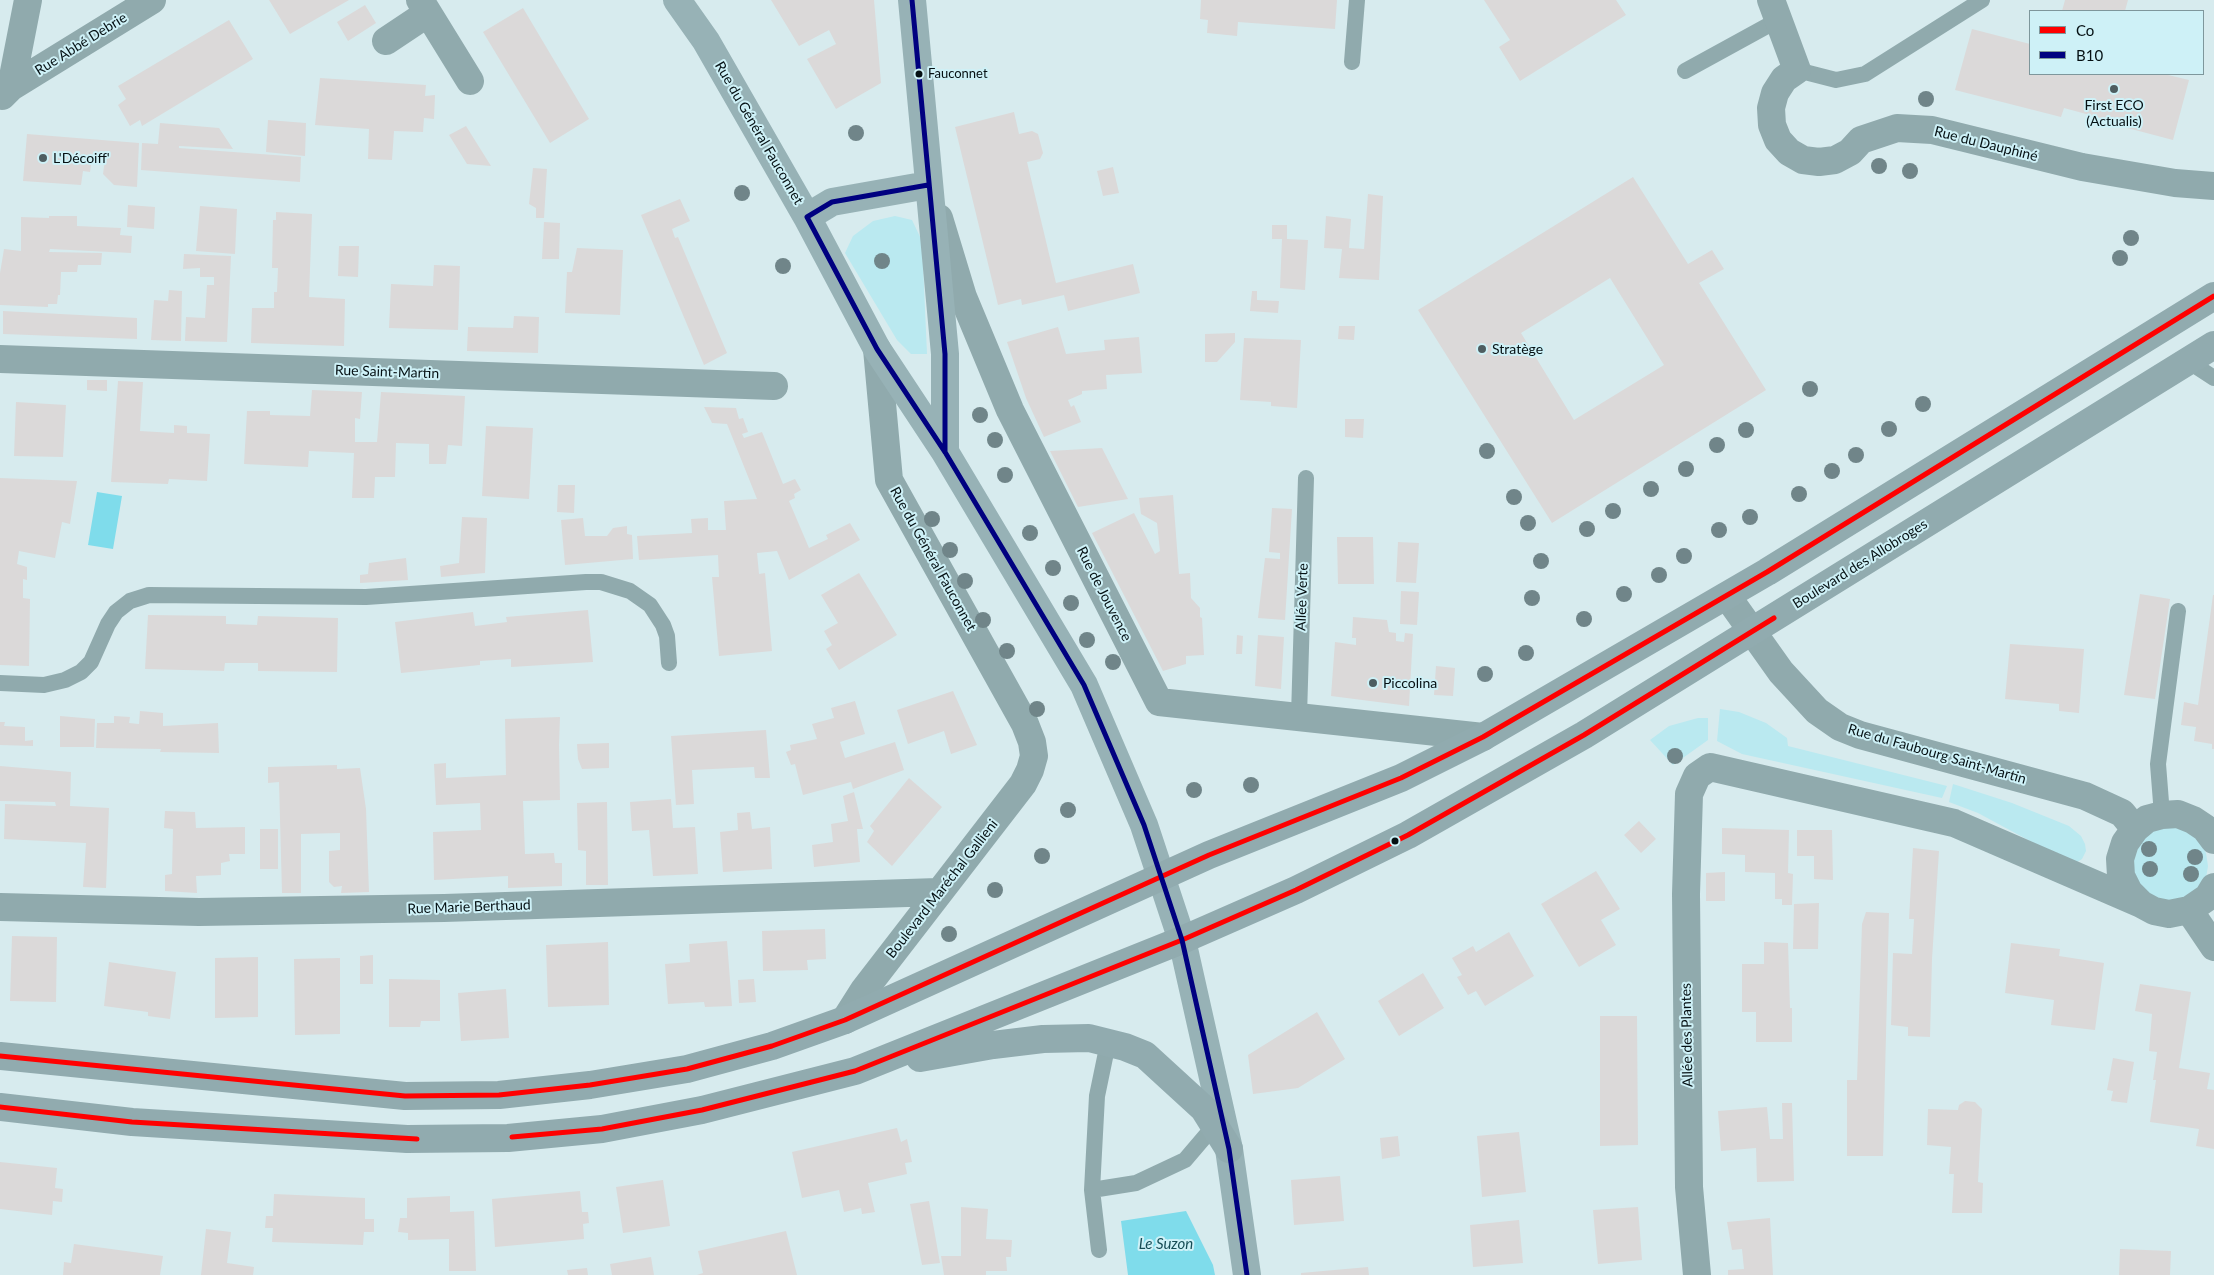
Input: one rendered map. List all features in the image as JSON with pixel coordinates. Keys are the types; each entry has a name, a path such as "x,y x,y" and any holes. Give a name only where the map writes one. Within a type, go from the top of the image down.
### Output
{"main road":[{"name":"Rue du Général Fauconnet","path":"677,0 706,41 807,217 876,349 945,452 1084,685 1144,825 1182,940 1229,1149 1247,1275"},
{"name":"Rue de Jouvence","path":"912,0 945,354 945,452"},
{"path":"807,217 832,202 928,184"},
{"path":"0,1056 405,1096 499,1095 590,1086 687,1069 772,1046 845,1020 1160,877 1257,835 1401,778 1483,738 1727,596 2214,296"},
{"name":"Boulevard des Allobroges","path":"1182,940 1296,890 1408,835 1584,735 2214,345"},
{"path":"855,1071 1182,940"},
{"path":"0,1107 132,1122 407,1139 508,1138 602,1129 702,1110 855,1071 993,1045 1035,1040 1089,1038 1145,1055 1204,1109 1229,1149"}],"street":[{"path":"5,93 28,0"},
{"name":"Rue Abbé Debrie","path":"5,93 152,0"},
{"path":"386,41 424,6 470,82"},
{"path":"1774,10 1797,70"},
{"name":"Rue du Dauphiné","path":"1797,70 1784,80 1775,93 1771,108 1772,125 1778,140 1789,152 1803,160 1819,162 1835,160 1850,152 1861,140 1897,128 1932,130 2082,167 2175,184 2214,186"},
{"name":"Rue de Jouvence","path":"928,184 963,297 1010,410 1160,702 1483,738"},
{"name":"Rue du Général Fauconnet","path":"876,349 889,480 1025,724 1032,742 1034,756"},
{"name":"Rue Saint-Martin","path":"0,359 774,386"},
{"name":"Rue du Faubourg Saint-Martin","path":"1727,596 1781,672 1817,711 1840,727 1860,735 2085,796 2122,813 2135,829"},
{"name":"Boulevard Maréchal Gallieni","path":"845,1020 864,990 1023,784 1034,756"},
{"name":"Allée des Plantes","path":"1697,1275 1689,1187 1686,894 1689,794 1697,776 1710,767 1954,823 2141,904"},
{"path":"2214,840 2205,828 2193,820 2178,814 2162,815 2147,819 2135,829 2125,843 2120,860 2122,876 2129,892 2141,904 2154,911 2168,914 2189,910 2208,897 2214,888"},
{"name":"Rue Marie Berthaud","path":"0,907 199,912 414,909 938,892"},
{"path":"2189,910 2214,947"}],"lane":[{"path":"1352,62 1357,0"},
{"path":"1797,70 1836,80 1865,74 1982,0"},
{"path":"1685,71 1774,10"},
{"path":"2188,361 2214,378"},
{"name":"Allée Verte","path":"1298,716 1306,478"},
{"path":"0,683 44,685 65,680 81,672 91,662 108,624 116,612 130,601 149,596 366,597 586,582 601,582 630,591 650,605 667,636 669,663"},
{"path":"2162,815 2158,764 2178,611"},
{"path":"1099,1250 1092,1190 1097,1096 1108,1043"},
{"path":"1092,1190 1136,1183 1185,1160 1214,1126"}],"shaded area":[{"path":"895,216 912,220 922,241 927,354 911,354 897,340 845,253 853,236 873,221"},
{"path":"1720,709 1739,712 1766,723 1787,738 1788,746 1947,786 1942,798 1742,754 1717,741"},
{"path":"1698,718 1708,718 1708,740 1673,765 1650,740 1669,726"},
{"path":"1953,784 2012,803 2069,826 2081,836 2085,844 2086,851 2082,859 2076,863 2069,862 1978,813 1949,802"},
{"path":"2166,827 2179,828 2190,833 2200,842 2206,853 2208,866 2206,878 2190,899 2165,904 2134,883 2131,859 2136,846 2154,830"}],"water":[{"path":"97,492 122,496 113,549 88,545"},
{"name":"Le Suzon","path":"1186,1211 1213,1265 1215,1275 1128,1275 1121,1221"}],"building":[{"path":"269,0 349,0 290,34"},
{"path":"771,0 874,0 881,83 836,109 807,59 836,44 829,30 799,46"},
{"path":"1201,0 1337,0 1335,29 1238,22 1237,36 1207,33 1208,20 1200,19"},
{"path":"1484,0 1616,0 1626,15 1520,81 1499,47 1510,40"},
{"path":"2065,0 2128,0 2125,10 2062,10"},
{"path":"365,5 376,23 348,41 337,22"},
{"path":"523,8 589,119 550,143 483,32"},
{"path":"229,20 253,59 142,126 140,120 130,126 118,105 126,99 118,86"},
{"path":"1972,29 2029,44 2029,75 2168,75 2189,80 2173,140 2101,121 2101,118 2064,108 2061,117 1955,90"},
{"path":"320,78 426,85 425,96 435,95 434,119 424,118 423,132 394,131 392,160 368,159 369,129 315,125"},
{"path":"1014,112 1019,134 1032,131 1038,134 1043,153 1040,159 1027,162 1056,283 1133,264 1140,293 1068,311 1064,295 1022,305 1021,299 998,305 955,127"},
{"path":"268,120 306,123 305,156 266,152"},
{"path":"160,123 219,128 233,149 179,146 179,148 301,157 300,182 141,170 142,143 158,144"},
{"path":"466,126 491,166 467,164 449,135"},
{"path":"27,134 139,143 137,187 114,185 103,174 105,160 92,159 90,172 83,171 81,185 23,181"},
{"path":"1113,167 1119,193 1103,196 1097,171"},
{"path":"533,168 547,169 544,218 536,218 536,208 529,204"},
{"name":"Stratège","path":"1633,177 1688,264 1712,250 1724,269 1699,283 1766,390 1552,523 1418,310","holes":["1610,278 1664,365 1574,420 1521,333"]},
{"path":"1368,194 1383,196 1379,280 1339,278 1342,249 1324,248 1326,216 1351,219 1349,248 1364,249"},
{"path":"680,199 690,221 672,229 675,238 678,237 727,353 704,365 641,215"},
{"path":"128,205 155,207 154,229 127,227"},
{"path":"200,206 237,209 235,254 196,251"},
{"path":"276,212 312,214 309,297 345,299 344,346 251,343 252,308 274,308 274,292 277,292 278,268 272,268 273,220 276,220"},
{"path":"49,216 77,216 77,226 121,228 120,235 132,236 131,253 50,249 49,252 102,253 101,265 78,265 77,272 61,272 60,295 58,295 57,304 48,304 48,307 0,305 0,273 4,249 21,251 21,217 49,218"},
{"path":"544,222 560,223 559,259 542,259"},
{"path":"1272,225 1287,225 1287,239 1308,240 1305,290 1280,288 1282,239 1272,239"},
{"path":"339,246 359,246 358,277 338,276"},
{"path":"577,248 623,250 620,315 565,313 567,272 572,272"},
{"path":"184,254 231,256 227,342 185,341 186,317 205,318 207,285 214,285 214,277 200,277 200,268 183,269"},
{"path":"434,265 460,266 458,330 389,328 391,284 433,286"},
{"path":"169,290 182,291 181,341 151,340 154,300 168,301"},
{"path":"1252,291 1257,291 1257,300 1279,301 1278,313 1250,311"},
{"path":"3,311 137,318 137,339 3,334"},
{"path":"514,316 539,317 538,353 467,351 468,327 513,328"},
{"path":"1339,326 1355,326 1354,340 1338,339"},
{"path":"1058,327 1066,354 1105,350 1104,340 1139,337 1142,373 1106,375 1107,389 1082,391 1082,394 1068,400 1071,407 1074,405 1081,422 1044,437 1026,398 1007,342"},
{"path":"1235,333 1235,342 1217,362 1205,362 1205,334"},
{"path":"1244,338 1301,340 1297,408 1271,406 1271,402 1240,400"},
{"path":"87,380 107,380 107,391 87,390"},
{"path":"118,381 143,382 140,431 174,433 174,425 187,426 187,433 210,434 207,481 169,479 168,484 111,482"},
{"path":"312,390 362,392 360,419 355,418 355,442 377,442 381,392 465,396 462,446 448,445 446,464 429,464 429,444 396,443 395,477 375,477 374,498 352,498 354,453 309,451 308,467 244,464 247,411 270,411 270,415 310,416"},
{"path":"16,402 66,405 63,457 14,456"},
{"path":"704,407 736,408 739,419 743,418 748,432 742,434 744,438 762,432 783,484 795,479 801,490 794,494 795,498 789,501 809,548 828,539 826,535 850,523 860,540 789,580 777,551 757,553 759,574 765,573 772,651 719,656 712,577 719,577 718,555 639,560 637,536 692,533 691,519 708,518 708,530 726,530 724,501 757,499 727,424 712,423"},
{"path":"1345,419 1364,419 1363,438 1345,437"},
{"path":"486,426 533,428 529,499 482,496"},
{"path":"1102,448 1128,499 1078,507 1050,451"},
{"path":"0,478 77,481 70,524 62,522 55,558 19,551 17,564 27,567 27,580 23,579 23,598 30,599 29,666 0,665"},
{"path":"558,485 575,485 574,513 557,512"},
{"path":"1173,495 1179,574 1190,573 1191,598 1200,608 1200,617 1202,618 1204,655 1186,656 1186,664 1163,671 1092,533 1134,513 1155,554 1160,551 1157,523 1141,514 1139,498"},
{"path":"1272,508 1292,509 1285,620 1258,618 1265,558 1280,559 1280,553 1269,552"},
{"path":"462,517 487,518 485,573 441,577 440,566 459,563"},
{"path":"583,518 585,536 607,536 613,528 627,526 627,534 632,535 633,559 565,565 561,520"},
{"path":"1337,537 1373,537 1374,584 1338,584"},
{"path":"1398,542 1419,543 1416,583 1396,582"},
{"path":"406,558 408,580 360,583 360,575 368,574 369,563"},
{"path":"859,573 897,635 839,670 826,649 832,645 824,631 838,623 821,595"},
{"path":"1401,591 1419,592 1417,625 1400,624"},
{"path":"2140,594 2170,599 2155,699 2124,695"},
{"path":"2213,595 2214,749 2212,749 2212,744 2194,741 2196,727 2181,725 2184,702 2198,705"},
{"path":"588,610 593,662 511,667 511,659 480,661 480,665 401,673 395,622 473,612 475,626 507,622 506,617"},
{"path":"148,615 226,616 226,624 257,625 258,616 338,618 337,672 258,671 258,663 225,663 224,671 145,669"},
{"path":"1353,617 1387,620 1389,632 1396,633 1396,641 1404,642 1405,633 1413,634 1409,706 1331,696 1335,642 1356,645 1356,638 1352,638"},
{"path":"1237,635 1243,636 1242,654 1236,654"},
{"path":"1258,635 1284,637 1281,689 1255,686"},
{"path":"2010,644 2084,649 2079,713 2059,711 2059,704 2005,699"},
{"path":"1436,666 1455,668 1453,696 1434,695"},
{"path":"953,691 977,745 951,754 944,731 908,744 897,710"},
{"path":"855,701 865,734 840,742 845,758 895,742 904,770 853,789 851,782 803,795 795,764 791,765 786,752 791,750 790,745 817,739 812,724 834,718 831,708"},
{"path":"140,711 163,713 163,726 218,723 219,753 160,752 161,749 96,748 97,723 114,723 114,716 130,717 129,723 139,724"},
{"path":"60,716 95,719 94,747 60,747"},
{"path":"560,717 560,800 523,801 525,854 554,853 555,863 562,863 562,886 508,888 508,876 434,880 433,832 481,830 480,803 436,805 434,764 446,763 446,778 506,775 505,719"},
{"path":"0,722 5,722 4,726 25,727 25,741 33,740 33,746 0,745"},
{"path":"766,730 770,778 755,778 754,767 692,770 694,804 676,805 671,736"},
{"path":"609,743 609,768 582,769 578,759 577,744"},
{"path":"337,765 337,769 360,768 366,809 369,892 341,893 342,886 334,887 329,882 329,851 340,850 340,833 301,834 301,893 282,893 279,782 268,783 268,767"},
{"path":"0,766 71,772 70,806 109,808 106,888 83,887 86,843 4,839 5,804 56,806 55,802 0,801"},
{"path":"909,778 942,807 892,866 867,842 874,831 870,826"},
{"path":"854,792 863,829 857,829 860,862 814,867 812,845 833,842 831,824 848,821 843,796"},
{"path":"671,799 673,828 695,827 698,874 653,876 649,830 632,831 630,802"},
{"path":"607,802 608,885 586,885 586,851 578,850 577,803"},
{"path":"165,811 195,812 196,828 245,827 245,854 229,854 230,861 221,863 221,875 196,876 197,893 165,891 165,875 172,874 173,829 164,828"},
{"path":"750,812 752,829 770,827 772,869 723,872 720,832 738,830 737,813"},
{"path":"1639,821 1656,839 1641,853 1624,835"},
{"path":"1722,828 1789,830 1788,873 1793,874 1792,905 1782,905 1782,899 1775,899 1775,873 1745,872 1745,855 1722,854"},
{"path":"260,829 278,829 278,869 260,869"},
{"path":"1797,830 1832,830 1833,880 1814,879 1814,856 1797,856"},
{"path":"1913,848 1939,851 1932,959 1930,1037 1908,1036 1908,1027 1891,1025 1893,953 1912,954 1914,919 1909,919"},
{"path":"1596,871 1620,909 1601,920 1616,945 1579,967 1541,904"},
{"path":"1725,872 1725,901 1706,901 1706,873"},
{"path":"1819,903 1818,949 1793,949 1794,904"},
{"path":"1866,912 1889,913 1883,1156 1847,1156 1847,1080 1857,1080 1862,924"},
{"path":"825,929 826,959 807,960 808,970 763,971 762,931"},
{"path":"1509,932 1534,976 1485,1006 1476,991 1468,995 1457,977 1462,975 1452,958 1473,946 1476,952"},
{"path":"12,936 57,937 56,1002 10,1001"},
{"path":"727,941 732,1006 705,1007 704,1002 668,1004 665,964 690,962 689,944"},
{"path":"608,942 609,1005 548,1007 546,945"},
{"path":"1764,942 1788,943 1792,1042 1756,1042 1756,1012 1742,1012 1742,964 1764,964"},
{"path":"2011,943 2060,949 2059,956 2104,963 2095,1030 2051,1025 2054,1000 2005,993"},
{"path":"373,955 373,984 360,984 360,956"},
{"path":"258,957 258,1017 215,1018 215,958"},
{"path":"340,958 340,1034 295,1035 294,959"},
{"path":"109,962 176,972 170,1019 148,1016 148,1012 104,1006"},
{"path":"1423,973 1444,1008 1399,1036 1378,1001"},
{"path":"389,979 440,980 440,1021 421,1021 420,1027 389,1027"},
{"path":"754,979 756,1002 739,1003 738,980"},
{"path":"2140,984 2191,992 2179,1068 2210,1073 2207,1089 2214,1090 2214,1149 2196,1146 2199,1129 2150,1122 2156,1080 2153,1080 2157,1052 2149,1051 2152,1014 2135,1011"},
{"path":"506,989 509,1038 461,1041 458,993"},
{"path":"1317,1012 1345,1059 1298,1088 1253,1094 1248,1055"},
{"path":"1600,1016 1637,1016 1638,1145 1600,1146"},
{"path":"2113,1058 2134,1062 2127,1103 2111,1101 2113,1091 2107,1090"},
{"path":"1965,1101 1975,1102 1982,1109 1978,1182 1983,1183 1982,1213 1952,1213 1954,1174 1949,1174 1951,1147 1927,1145 1928,1109 1958,1110 1959,1105"},
{"path":"1782,1103 1792,1103 1794,1181 1757,1182 1756,1148 1721,1151 1718,1111 1767,1107 1770,1139 1783,1139"},
{"path":"897,1128 901,1142 907,1139 912,1162 905,1163 907,1174 868,1183 875,1212 862,1214 861,1208 844,1212 839,1190 802,1198 792,1152"},
{"path":"1519,1132 1526,1192 1482,1197 1477,1136"},
{"path":"1398,1136 1400,1156 1382,1159 1380,1138"},
{"path":"0,1162 57,1168 55,1188 63,1189 62,1202 53,1201 52,1215 0,1209"},
{"path":"1340,1176 1344,1221 1294,1225 1291,1180"},
{"path":"663,1180 670,1226 623,1233 616,1187"},
{"path":"580,1191 582,1212 588,1212 589,1223 583,1224 584,1239 495,1247 492,1199"},
{"path":"274,1194 365,1198 365,1219 374,1219 374,1232 364,1232 363,1245 272,1242 273,1228 265,1228 266,1216 273,1216"},
{"path":"450,1196 450,1212 474,1211 476,1271 449,1271 449,1239 408,1240 408,1233 398,1232 400,1218 407,1218 407,1198"},
{"path":"929,1201 940,1263 922,1265 910,1204"},
{"path":"961,1207 988,1209 986,1239 1012,1240 1011,1257 1006,1257 1007,1271 986,1271 986,1275 944,1275 941,1256 961,1256"},
{"path":"1638,1207 1642,1260 1598,1264 1593,1210"},
{"path":"1770,1218 1773,1275 1728,1275 1728,1270 1744,1269 1742,1249 1732,1250 1727,1222"},
{"path":"1519,1220 1523,1263 1473,1267 1470,1225"},
{"path":"206,1229 231,1232 227,1263 254,1267 253,1275 201,1275"},
{"path":"786,1231 797,1275 697,1275 703,1273 698,1251"},
{"path":"74,1244 163,1256 160,1275 63,1275 64,1262 71,1263"},
{"path":"2120,1249 2171,1251 2170,1275 2119,1275"},
{"path":"651,1257 654,1275 612,1275 610,1264"},
{"path":"1368,1267 1369,1275 1301,1275 1301,1273"},
{"path":"587,1268 588,1275 568,1275 567,1270"}],"transit line":[{"name":"B10","path":"912,0 945,354 945,452"},
{"name":"B10","path":"928,185 832,202 807,217 877,349 945,452 1084,685 1144,825 1182,940 1229,1149 1247,1275"},
{"name":"Co","path":"0,1056 405,1096 499,1095 590,1085 687,1069 772,1046 845,1020 1209,855 1401,778 1483,737 1767,572 2214,296"},
{"name":"Co","path":"512,1137 602,1129 702,1110 855,1071 1182,940 1296,890 1408,835 1584,735 1774,618"},
{"name":"Co","path":"0,1107 132,1122 417,1139"}],"place":[{"name":"Fauconnet","path":"919,74"},
{"name":"First ECO (Actualis)","path":"2114,89"},
{"name":"L'Décoiff'","path":"43,158"},
{"name":"Stratège","path":"1482,349"},
{"name":"Piccolina","path":"1373,683"}]}
